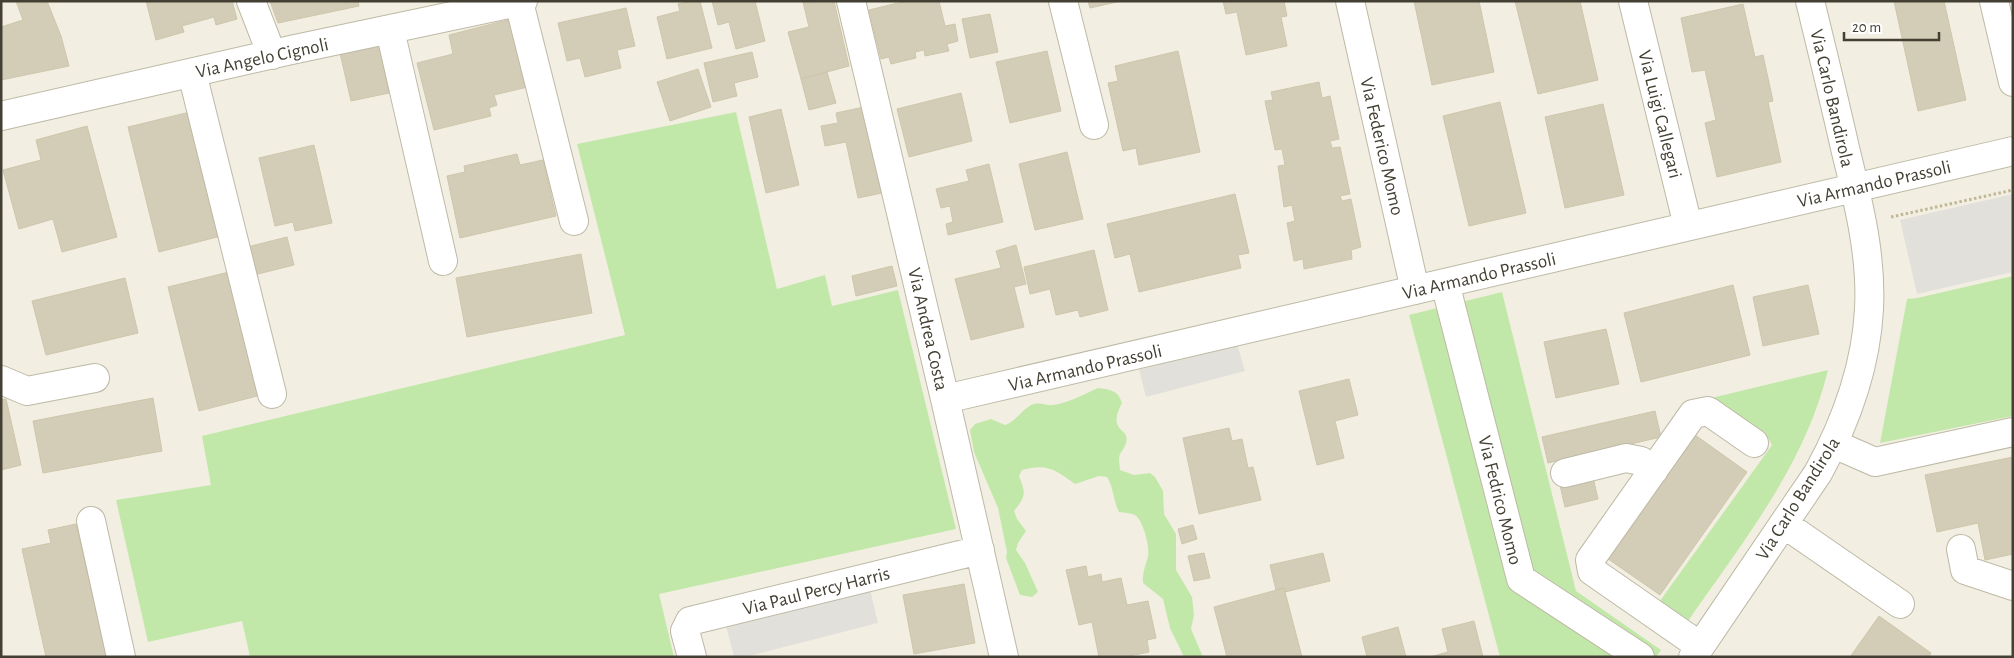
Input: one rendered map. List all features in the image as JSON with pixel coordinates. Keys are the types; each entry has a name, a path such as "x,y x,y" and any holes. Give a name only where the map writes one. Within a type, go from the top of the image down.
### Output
{"street":[{"path":"251,1 272,55"},
{"name":"Via Andrea Costa","path":"851,1 980,550 997,655"},
{"path":"1063,1 1094,125"},
{"name":"Via Federico Momo","path":"1350,1 1415,290"},
{"name":"Via Luigi Callegari","path":"1633,1 1688,226"},
{"name":"Via Carlo Bandirola","path":"1697,651 1818,473 1834,444 1849,409 1863,356 1869,310 1867,249 1810,1"},
{"path":"1994,1 2013,82"},
{"path":"521,2 574,221"},
{"name":"Via Angelo Cignoli","path":"1,116 272,55 521,2"},
{"path":"390,30 443,261"},
{"path":"192,73 272,394"},
{"name":"Via Armando Prassoli","path":"945,399 2013,151"},
{"name":"Via Fedrico Momo","path":"1446,283 1521,579 1640,657"},
{"path":"1,380 27,391 95,378"},
{"path":"1697,651 1592,571 1590,560 1692,414 1708,411 1754,443"},
{"path":"1834,444 1876,462 2013,432"},
{"path":"1565,473 1626,458 1641,461 1654,470"},
{"path":"91,521 120,657"},
{"path":"1784,524 1900,604"},
{"path":"1961,549 1965,570 2013,586"},
{"name":"Via Paul Percy Harris","path":"692,657 685,630 690,621 980,550"}],"path":[{"path":"1862,224 2013,190"}],"green space":[{"path":"736,112 777,289 825,275 832,306 898,290 956,529 659,594 674,657 250,657 242,621 148,642 116,500 211,485 202,436 625,335 577,144"},
{"path":"2013,276 2013,416 1880,443 1907,299"},
{"path":"1502,292 1576,591 1661,650 1656,657 1500,657 1409,315"},
{"path":"1828,370 1818,405 1804,439 1787,471 1749,534 1686,624 1657,605 1772,445 1768,438 1720,407 1703,400"},
{"path":"1098,388 1113,391 1118,395 1122,403 1117,420 1118,425 1127,438 1126,444 1119,456 1120,470 1134,475 1150,473 1155,477 1163,491 1164,514 1176,534 1176,570 1192,597 1194,615 1191,629 1203,657 1184,657 1170,628 1163,599 1143,583 1148,552 1147,540 1141,522 1135,515 1119,512 1107,477 1099,476 1075,484 1051,469 1038,467 1022,470 1019,476 1024,495 1014,511 1017,519 1026,531 1016,550 1025,563 1038,592 1032,597 1020,595 1006,558 1007,552 998,508 974,452 970,430 975,424 991,419 1005,425 1034,404 1059,404"}],"shaded area":[{"path":"2013,194 2013,272 1917,294 1900,220"},
{"path":"1237,344 1245,371 1146,397 1139,370"},
{"path":"870,589 878,623 745,657 734,657 726,626"}],"building":[{"path":"16,1 47,1 61,36 69,66 1,80 1,27 23,20"},
{"path":"146,1 232,1 237,19 216,25 214,17 182,26 184,32 156,40"},
{"path":"270,1 358,1 359,6 278,23"},
{"path":"700,1 712,48 667,59 657,17 680,11 678,4"},
{"path":"712,1 755,1 765,41 736,49 729,22 718,25"},
{"path":"834,1 849,66 801,79 788,32 809,27 803,2"},
{"path":"906,1 939,1 945,26 955,24 958,41 947,44 949,51 925,56 924,50 915,52 916,58 891,64 889,57 881,59 869,10"},
{"path":"1088,1 1121,1 1090,8"},
{"path":"1223,1 1284,1 1287,16 1281,17 1287,46 1246,55 1237,12 1226,14"},
{"path":"1414,1 1479,1 1494,72 1432,85"},
{"path":"1515,1 1580,1 1598,80 1538,94"},
{"path":"1894,1 1944,1 1966,100 1918,111"},
{"path":"1743,4 1755,57 1763,55 1773,101 1768,102 1781,162 1717,177 1705,123 1716,120 1705,70 1692,72 1681,18"},
{"path":"626,8 635,46 617,50 621,68 585,77 580,58 567,61 558,23"},
{"path":"990,14 998,52 970,58 962,19"},
{"path":"515,18 532,86 494,95 497,105 489,108 491,116 434,130 417,63 453,54 449,35"},
{"path":"379,45 389,93 351,101 340,53"},
{"path":"1047,51 1061,111 1010,123 996,62"},
{"path":"1178,51 1200,152 1139,165 1136,148 1123,151 1108,83 1118,81 1115,66"},
{"path":"752,52 758,77 734,83 737,96 713,102 704,63"},
{"path":"698,69 711,107 670,121 657,82"},
{"path":"827,72 836,103 809,110 801,79"},
{"path":"1319,82 1322,98 1330,96 1339,139 1330,141 1332,148 1340,147 1350,194 1340,196 1342,201 1351,199 1361,247 1351,250 1352,259 1304,269 1303,259 1294,261 1287,223 1295,221 1292,205 1284,207 1278,166 1285,165 1282,149 1275,150 1265,101 1273,100 1271,92"},
{"path":"961,93 972,141 909,157 897,109"},
{"path":"1500,102 1526,213 1469,226 1443,116"},
{"path":"1603,104 1624,195 1565,208 1545,117"},
{"path":"864,107 882,193 858,198 846,142 825,146 821,126 838,123 836,113"},
{"path":"781,109 799,185 766,193 749,117"},
{"path":"190,112 221,236 159,252 128,127"},
{"path":"87,126 117,237 62,252 53,219 19,229 3,170 41,160 36,140"},
{"path":"314,145 332,223 295,231 293,222 275,226 259,158"},
{"path":"1067,152 1083,219 1035,230 1019,164"},
{"path":"517,154 520,165 543,160 556,216 460,238 447,176 465,172 464,166"},
{"path":"989,164 1003,222 948,235 946,224 953,222 950,206 941,208 936,189 969,181 966,170"},
{"path":"1235,194 1249,253 1238,255 1241,268 1139,292 1130,254 1115,258 1107,224"},
{"path":"287,237 294,265 254,275 247,247"},
{"path":"1016,245 1026,284 1014,287 1024,327 971,340 955,279 1001,268 996,251"},
{"path":"1094,250 1108,310 1080,317 1078,310 1056,315 1050,289 1030,294 1024,267"},
{"path":"581,254 592,313 467,337 456,278"},
{"path":"892,266 897,286 856,296 852,276"},
{"path":"229,272 261,395 199,411 168,287"},
{"path":"125,278 138,333 46,355 32,301"},
{"path":"1733,285 1750,355 1641,382 1624,313"},
{"path":"1808,285 1819,334 1763,346 1753,297"},
{"path":"1606,329 1619,384 1556,398 1544,342"},
{"path":"1349,379 1358,415 1335,421 1344,458 1317,465 1299,391"},
{"path":"153,398 162,451 43,473 33,421"},
{"path":"6,399 21,465 1,470 1,400"},
{"path":"1655,411 1661,437 1548,463 1542,437"},
{"path":"1229,428 1232,441 1242,439 1248,468 1253,467 1261,500 1199,514 1183,438"},
{"path":"1688,430 1747,472 1660,595 1601,554"},
{"path":"2013,457 2013,554 1985,560 1978,523 1937,532 1925,475"},
{"path":"1592,473 1598,499 1565,507 1559,481"},
{"path":"76,524 107,657 46,657 22,549 51,543 48,530"},
{"path":"1193,525 1197,539 1182,544 1178,529"},
{"path":"1204,553 1210,578 1194,581 1188,556"},
{"path":"1323,553 1330,581 1285,592 1284,588 1276,590 1270,565"},
{"path":"1086,566 1088,577 1101,574 1102,582 1121,578 1127,605 1148,601 1156,638 1147,640 1149,652 1124,657 1099,657 1092,622 1079,625 1066,570"},
{"path":"964,584 975,643 914,654 903,595"},
{"path":"1284,588 1302,657 1227,657 1214,607"},
{"path":"1879,616 1931,653 1929,657 1850,657"},
{"path":"1474,621 1483,657 1430,657 1448,652 1442,629"},
{"path":"1398,627 1406,657 1367,657 1362,637"}]}
